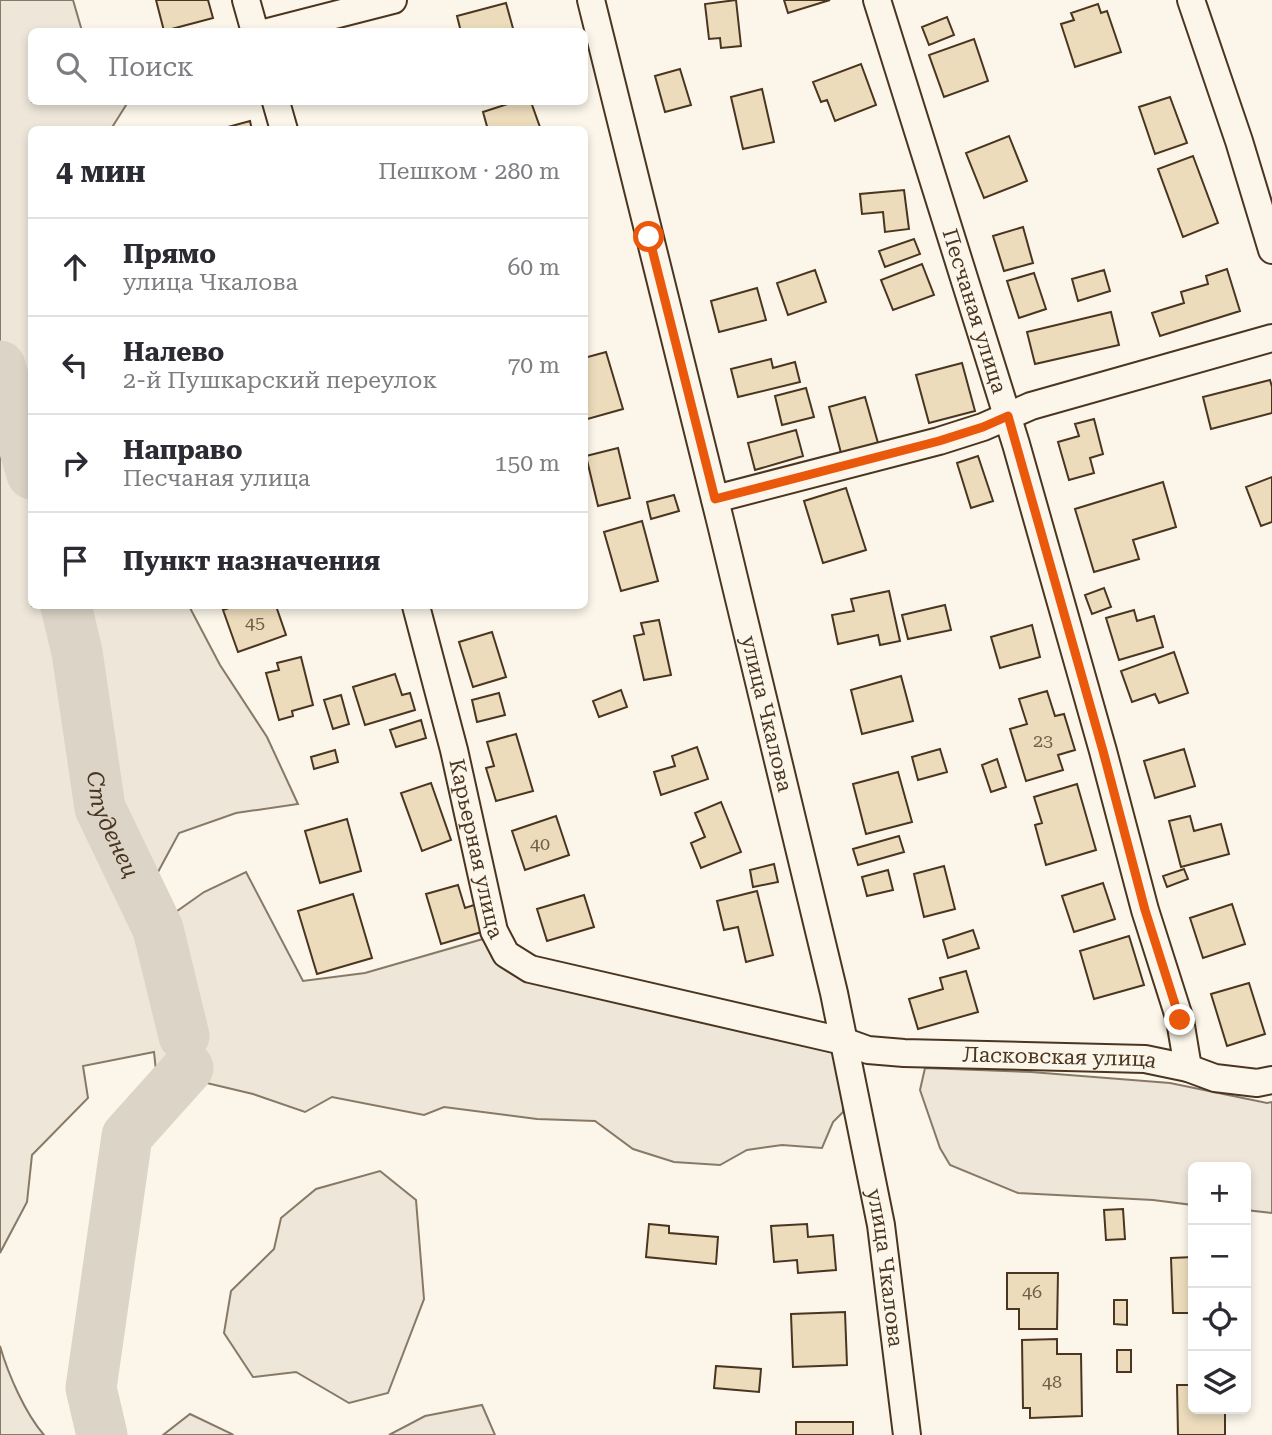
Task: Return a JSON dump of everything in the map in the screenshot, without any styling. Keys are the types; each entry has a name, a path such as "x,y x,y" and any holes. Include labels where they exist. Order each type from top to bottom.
{"street":[{"path":"246,0 255,28"},
{"path":"284,28 393,0"},
{"name":"улица Чкалова","path":"590,0 816,915 881,1224 907,1435"},
{"name":"Песчаная улица","path":"877,0 1008,416 1100,737 1145,910 1180,1020 1188,1068"},
{"path":"1191,0 1239,141 1272,250"},
{"path":"277,105 283,126"},
{"path":"715,499 939,441 983,427 1031,406 1272,338"},
{"name":"Карьерная улица","path":"417,609 454,750 494,931 506,954 530,969 843,1041"},
{"name":"Ласковская улица","path":"843,1041 868,1050 904,1053 1145,1059 1188,1068 1215,1078 1257,1083 1272,1080"}],"shaded area":[{"path":"0,0 73,0 81,28 28,28 28,105 126,105 113,126 28,126 28,609 191,609 220,665 267,737 298,804 236,813 179,833 151,885 170,916 204,892 246,872 303,981 365,973 483,939 512,970 836,1049 843,1078 843,1112 833,1122 822,1148 782,1145 747,1150 720,1165 674,1162 633,1149 595,1121 537,1119 444,1107 424,1115 332,1097 305,1112 253,1094 156,1071 154,1052 83,1066 88,1098 32,1155 27,1202 0,1253"},
{"path":"925,1068 1031,1072 1170,1083 1272,1102 1272,1213 1251,1211 1251,1162 1188,1162 1188,1204 1018,1193 950,1165 940,1148 920,1090"},
{"path":"380,1171 416,1200 424,1299 388,1393 349,1403 296,1372 253,1377 224,1333 231,1291 274,1249 281,1218 316,1189"},
{"path":"0,1346 18,1393 44,1435 0,1435"},
{"path":"482,1405 495,1435 389,1435 425,1416"},
{"path":"190,1414 232,1434 233,1435 163,1435"}],"building":[{"path":"156,0 208,0 213,18 175,28 163,28"},
{"path":"736,0 741,46 721,48 720,38 709,39 705,4"},
{"path":"784,0 830,0 788,13"},
{"path":"506,3 513,28 460,28 457,16"},
{"path":"1098,4 1101,13 1107,11 1121,52 1075,67 1061,24 1074,20 1071,13"},
{"path":"947,17 954,35 929,45 922,27"},
{"path":"974,39 988,81 944,97 929,55"},
{"path":"861,64 876,105 835,121 827,100 821,102 813,82"},
{"path":"680,69 691,105 665,112 655,76"},
{"path":"762,89 774,142 743,149 731,97"},
{"path":"1170,97 1187,143 1155,154 1139,107"},
{"path":"505,105 532,105 540,126 487,126 483,112"},
{"path":"250,121 251,126 232,126"},
{"path":"1009,136 1027,181 984,198 966,153"},
{"path":"1193,156 1218,223 1183,237 1158,169"},
{"path":"904,190 909,229 885,232 883,212 862,214 860,194"},
{"path":"1023,227 1033,263 1004,271 993,236"},
{"path":"914,239 920,254 885,267 879,251"},
{"path":"922,264 934,295 893,310 881,280"},
{"path":"1227,269 1240,311 1160,336 1152,313 1184,303 1181,292 1208,284 1206,276"},
{"path":"815,270 826,302 788,315 777,283"},
{"path":"1104,270 1110,291 1078,301 1072,279"},
{"path":"1034,273 1046,309 1019,318 1007,281"},
{"path":"757,288 766,320 719,332 711,301"},
{"path":"1111,312 1119,345 1035,364 1027,332"},
{"path":"606,352 623,409 588,419 588,357"},
{"path":"771,359 773,368 795,362 800,382 738,397 731,369"},
{"path":"962,363 975,411 929,423 916,375"},
{"path":"1270,380 1272,413 1211,429 1203,397"},
{"path":"806,388 814,417 782,425 775,396"},
{"path":"865,397 878,443 841,453 829,407"},
{"path":"1094,419 1103,454 1090,458 1094,473 1069,480 1058,442 1079,436 1075,424"},
{"path":"796,430 803,456 755,470 748,443"},
{"path":"618,448 630,498 598,506 588,456"},
{"path":"978,456 993,501 971,508 957,463"},
{"path":"1272,477 1272,522 1261,526 1246,487"},
{"path":"1163,482 1176,527 1133,540 1139,559 1094,572 1075,509"},
{"path":"846,488 866,550 823,563 804,501"},
{"path":"674,495 679,511 651,519 647,502"},
{"path":"642,521 658,581 621,591 604,532"},
{"path":"1104,588 1111,607 1092,614 1085,595"},
{"path":"889,591 900,641 880,645 878,635 838,644 832,615 854,611 851,599"},
{"path":"945,605 951,630 908,639 902,615"},
{"path":"277,609 286,635 238,652 223,610"},
{"path":"1134,610 1137,621 1154,616 1163,647 1119,660 1106,618"},
{"path":"659,620 671,675 644,680 634,636 644,634 641,623"},
{"path":"1032,625 1040,657 1000,668 991,637"},
{"path":"492,632 506,677 473,687 459,642"},
{"path":"1174,652 1188,693 1159,703 1155,694 1132,702 1121,671"},
{"path":"301,657 313,705 292,711 293,716 279,720 266,673 279,670 277,663"},
{"path":"395,674 402,695 410,693 415,710 365,725 353,687"},
{"path":"901,676 913,721 862,734 851,690"},
{"path":"621,690 627,707 599,717 593,701"},
{"path":"1047,691 1055,716 1064,714 1075,750 1058,755 1063,770 1026,781 1010,729 1027,724 1019,699"},
{"path":"499,693 505,715 477,722 472,700"},
{"path":"341,695 349,724 333,729 324,700"},
{"path":"421,720 426,738 396,747 390,730"},
{"path":"516,734 533,791 496,801 486,768 494,766 487,742"},
{"path":"697,747 708,779 661,795 654,772 675,766 672,756"},
{"path":"940,749 947,772 918,780 912,757"},
{"path":"1184,749 1195,786 1155,798 1144,761"},
{"path":"335,750 338,762 314,769 311,757"},
{"path":"997,759 1006,787 991,792 982,765"},
{"path":"898,772 912,822 866,834 853,784"},
{"path":"431,783 451,840 422,851 401,793"},
{"path":"1077,784 1096,850 1046,865 1035,825 1042,823 1034,797"},
{"path":"721,802 741,852 701,868 691,843 705,837 695,813"},
{"path":"556,816 569,855 525,870 512,831"},
{"path":"1190,816 1194,831 1221,824 1229,854 1181,867 1169,821"},
{"path":"347,819 361,871 320,883 305,831"},
{"path":"899,836 904,852 858,865 853,849"},
{"path":"774,864 778,882 753,887 750,870"},
{"path":"944,866 955,909 924,917 914,874"},
{"path":"1184,869 1188,879 1167,887 1163,876"},
{"path":"888,870 893,890 867,896 862,877"},
{"path":"1103,883 1115,919 1074,932 1062,896"},
{"path":"458,885 465,908 477,904 485,931 441,944 426,894"},
{"path":"757,891 773,955 746,962 738,927 724,930 717,901"},
{"path":"353,894 372,958 317,974 298,911"},
{"path":"584,895 594,927 547,941 537,909"},
{"path":"1232,904 1245,944 1203,958 1190,918"},
{"path":"973,930 979,948 948,958 943,940"},
{"path":"1129,936 1144,985 1094,999 1080,951"},
{"path":"966,971 978,1012 918,1029 909,999 943,989 940,978"},
{"path":"1249,983 1265,1034 1227,1046 1211,994"},
{"path":"1123,1209 1125,1239 1106,1240 1104,1210"},
{"path":"649,1224 669,1226 669,1233 718,1237 716,1264 646,1257"},
{"path":"807,1224 808,1237 833,1235 836,1270 798,1273 797,1260 774,1262 771,1226"},
{"path":"1188,1257 1188,1313 1173,1313 1171,1258"},
{"path":"1007,1273 1058,1273 1057,1329 1019,1329 1019,1309 1007,1309"},
{"path":"1114,1300 1127,1300 1127,1325 1114,1324"},
{"path":"845,1312 847,1365 793,1367 791,1314"},
{"path":"1057,1339 1057,1354 1081,1354 1082,1416 1030,1418 1030,1408 1023,1408 1022,1340"},
{"path":"1117,1350 1131,1350 1131,1372 1117,1372"},
{"path":"716,1366 761,1369 759,1392 714,1388"},
{"path":"1177,1385 1188,1385 1188,1414 1225,1414 1225,1435 1178,1435"},
{"path":"796,1422 853,1422 853,1435 796,1435"}],"waterway":[{"name":"Студенец","path":"0,366 28,460"},
{"name":"Студенец","path":"67,609 77,652 100,808 158,929 184,1036"},
{"name":"Студенец","path":"102,1435 91,1388 127,1136 188,1068"}],"route":[{"path":"649,237 715,499 939,441 1008,416 1145,910 1180,1020"}]}
